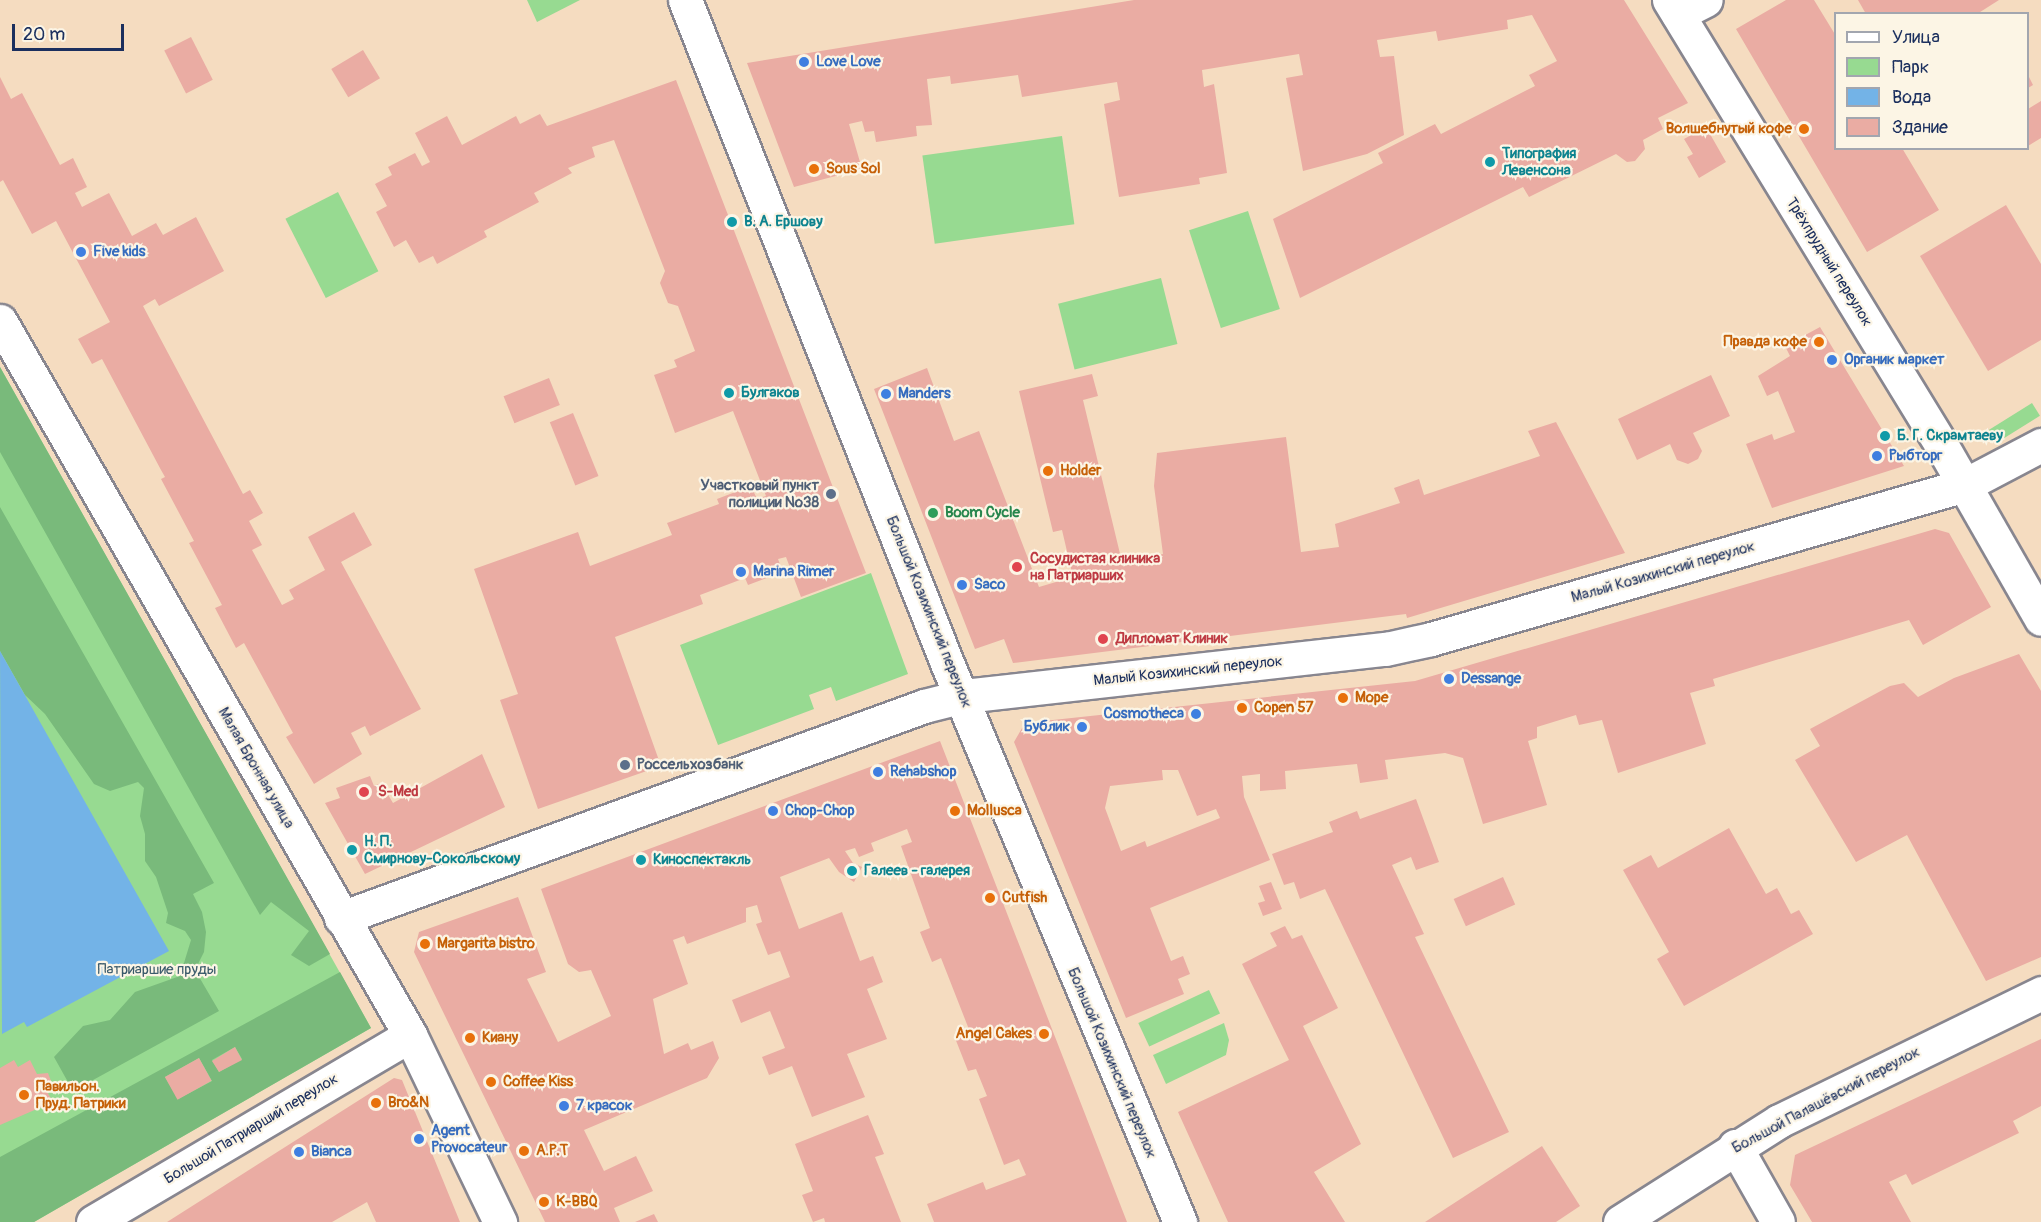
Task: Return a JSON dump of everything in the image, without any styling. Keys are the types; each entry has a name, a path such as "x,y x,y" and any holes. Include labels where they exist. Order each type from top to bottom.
{"street":[{"name":"Большой Козихинский переулок","path":"685,0 947,663 964,696 1076,978 1180,1222"},
{"path":"1673,7 1706,0"},
{"name":"Трёхпрудный переулок","path":"1673,7 1965,485 2041,619"},
{"name":"Малая Бронная улица","path":"0,321 410,1035 500,1222"},
{"name":"Малый Козихинский переулок","path":"341,918 924,706 964,696 1398,647 1965,485 2041,445"},
{"name":"Большой Палашёвский переулок","path":"1620,1222 1735,1146 1950,1034 2041,993"},
{"name":"Большой Патриарший переулок","path":"93,1222 410,1035"},
{"path":"1735,1146 1778,1222"}],"green space":[{"path":"527,0 580,0 537,22"},
{"path":"1062,136 1074,224 935,244 922,156"},
{"path":"338,192 378,271 326,298 285,219"},
{"path":"1248,211 1280,309 1221,328 1189,230"},
{"path":"1161,278 1177,344 1075,370 1058,304"},
{"name":"Патриаршие пруды","path":"0,367 371,1028 34,1222 0,1222"},
{"path":"0,367 330,954 309,966 291,955 309,931 271,902 260,915 0,452"},
{"path":"2032,403 2040,416 1997,443 1989,430"},
{"path":"0,507 214,883 193,894 202,912 206,932 204,952 195,970 219,1011 73,1091 54,1057 83,1026 110,1020 135,992 180,976 191,940 185,931 166,923 168,913 156,877 145,861 145,834 140,816 144,788 138,782 110,791 94,784 45,714 25,695 0,651"},
{"path":"871,573 908,674 836,701 831,687 809,695 814,709 718,745 680,645"},
{"path":"340,972 371,1028 34,1222 0,1222 0,1157","holes":["235,1047 242,1059 219,1072 212,1060","199,1058 212,1081 178,1099 165,1077"]},
{"path":"1209,990 1220,1014 1149,1047 1138,1023"},
{"path":"1224,1023 1229,1040 1226,1055 1166,1084 1153,1055"}],"water":[{"name":"Патриаршие пруды","path":"0,651 169,951 27,1027 24,1022 2,1034"}],"building":[{"path":"1134,0 1624,0 1688,103 1658,118 1663,129 1643,140 1645,149 1635,161 1627,162 1616,154 1529,197 1523,187 1300,298 1273,219 1383,163 1378,153 1435,124 1441,134 1535,86 1529,75 1557,61 1532,15 1507,20 1508,29 1438,41 1436,31 1377,40 1380,57 1394,56 1404,135 1367,154 1303,171 1286,78 1303,75 1299,54 1202,70 1204,87 1214,84 1227,173 1199,178 1200,184 1119,197 1104,104 1120,100 1117,82 1022,97 1018,75 951,84 950,76 927,79 932,125 916,126 917,136 876,142 874,131 865,132 862,121 849,124 862,169 794,187 747,63"},
{"path":"1786,0 1814,0 1834,33 1834,150 1903,150 1939,210 1867,252 1736,29"},
{"path":"1858,0 1999,0 1980,12 1865,12"},
{"path":"191,37 213,80 186,93 164,51"},
{"path":"363,50 380,78 348,97 331,69"},
{"path":"0,77 11,99 22,93 60,165 73,158 87,187 75,193 82,207 109,193 132,236 156,223 163,235 196,217 224,271 159,306 155,299 143,306 243,494 250,490 263,513 249,521 262,545 252,550 282,605 294,599 289,590 325,570 308,537 354,512 372,545 341,562 421,709 370,736 365,726 351,733 362,754 314,784 286,737 293,733 244,643 236,648 215,608 222,605 189,543 194,541 161,479 165,477 102,359 92,364 78,339 110,322 56,221 32,234 3,180 0,182"},
{"path":"676,80 866,573 801,597 786,557 778,559 783,572 748,585 745,578 700,595 703,604 615,637 661,766 538,809 500,700 518,694 474,569 578,532 590,566 672,535 667,523 719,504 717,499 751,486 757,499 766,496 733,411 675,433 654,375 677,367 674,360 695,351 678,306 668,303 660,283 665,271 614,140 592,147 595,157 568,168 572,173 534,193 539,202 484,231 487,237 437,264 433,256 419,263 406,240 394,247 376,212 387,206 375,184 392,175 388,167 415,153 422,166 430,162 415,133 447,116 462,145 516,116 520,124 540,114 547,126"},
{"path":"2041,101 2041,138 2029,145 2029,108"},
{"path":"1706,127 1726,162 1699,178 1687,157 1693,154 1684,139"},
{"path":"2006,205 2041,264 2041,340 1988,371 1920,256"},
{"path":"1820,327 1904,466 1772,508 1746,444 1772,434 1774,440 1795,432 1778,391 1767,396 1758,376 1790,356 1785,346"},
{"path":"927,368 954,441 979,431 1039,587 1073,577 1062,530 1053,532 1019,391 1092,374 1098,396 1083,400 1122,562 1163,554 1154,486 1157,453 1286,437 1301,552 1339,547 1335,524 1400,503 1394,488 1419,479 1424,495 1540,456 1528,431 1556,422 1625,553 1407,618 1406,614 1013,663 1004,639 975,649 874,389"},
{"path":"1711,375 1730,416 1693,433 1702,451 1698,459 1688,464 1677,460 1670,444 1637,460 1618,419"},
{"path":"549,378 560,405 514,423 504,396"},
{"path":"573,413 598,476 575,485 550,422"},
{"path":"1935,529 1949,533 1991,607 1923,645 1909,620 1713,679 1715,686 1690,693 1706,744 1618,773 1602,720 1579,725 1576,715 1537,727 1537,738 1528,741 1547,805 1483,824 1463,758 1445,753 1385,760 1388,779 1360,783 1357,764 1285,771 1286,789 1260,791 1260,774 1242,776 1244,797 1270,860 1150,908 1171,961 1183,956 1190,974 1178,979 1184,994 1126,1018 1014,742 1025,723 1415,681","holes":["1162,770 1178,770 1197,816 1216,809 1220,818 1147,847 1145,841 1121,851 1105,808 1110,786 1163,780"]},
{"path":"2019,654 2041,691 2041,957 1986,981 1907,835 1856,862 1795,760 1820,746 1810,729 1890,686 1904,683 1918,697 1954,678"},
{"path":"940,741 1127,1222 934,1222 927,1204 983,1182 986,1190 1026,1175 1019,1159 1004,1165 979,1099 987,1096 976,1069 968,1071 955,1038 970,1032 941,958 932,962 920,932 930,928 901,846 912,842 907,829 871,843 874,851 859,857 855,848 845,851 853,863 862,867 854,882 839,872 829,858 780,877 799,929 842,912 860,961 873,956 883,982 867,989 887,1039 847,1054 865,1097 812,1117 792,1066 769,1075 762,1057 785,1048 770,1011 741,1023 732,1000 790,977 780,951 768,955 756,924 762,922 757,905 746,908 746,922 687,944 684,936 673,940 688,984 653,999 664,1054 688,1043 691,1050 713,1041 719,1058 707,1078 584,1130 604,1171 636,1156 653,1191 614,1208 620,1222 545,1222 414,952 419,932 518,897 546,972 527,979 558,1042 611,1016 591,970 579,972 568,964 541,889"},
{"path":"482,754 505,807 365,874 325,803 340,798 336,788 370,776 374,786 381,783 393,803"},
{"path":"1416,799 1439,862 1416,870 1411,857 1392,865 1424,934 1415,937 1509,1132 1453,1158 1325,889 1300,899 1294,882 1284,885 1272,854 1333,832 1329,822 1357,811 1360,819"},
{"path":"1729,828 1766,894 1777,888 1791,914 1799,910 1813,934 1684,1006 1657,959 1669,952 1623,870 1651,855 1658,868"},
{"path":"1503,877 1515,904 1466,926 1454,899"},
{"path":"1271,882 1282,909 1263,916 1258,903 1265,901 1259,886"},
{"path":"1285,926 1292,939 1302,935 1338,1008 1303,1026 1361,1144 1314,1172 1345,1222 1228,1222 1178,1112 1289,1060 1242,964 1277,946 1270,933"},
{"path":"2041,1039 2041,1106 2013,1121 2019,1133 1912,1185 1906,1174 1889,1182 1911,1222 1812,1222 1790,1185 1795,1155"},
{"path":"235,1047 242,1060 219,1072 212,1061"},
{"path":"199,1058 212,1081 177,1100 165,1077"},
{"name":"Павильон. Пруд. Патрики","path":"14,1060 18,1067 30,1060 37,1074 48,1073 51,1081 45,1088 53,1102 0,1125 0,1068"},
{"path":"394,1078 402,1080 460,1222 376,1222 367,1202 332,1222 167,1222"},
{"path":"868,1115 884,1154 875,1157 901,1222 825,1222 824,1218 813,1222 802,1195 813,1191 795,1144"},
{"path":"1542,1146 1580,1206 1556,1222 1425,1222"},
{"path":"654,1214 658,1222 635,1222"}],"place":[{"name":"Love Love","path":"804,62"},
{"name":"Волшебнутый кофе","path":"1804,129"},
{"name":"Типография Левенсона","path":"1490,162"},
{"name":"Sous Sol","path":"814,169"},
{"name":"В. А. Ершову","path":"732,222"},
{"name":"Five kids","path":"81,252"},
{"name":"Правда кофе","path":"1819,342"},
{"name":"Органик маркет","path":"1832,360"},
{"name":"Булгаков","path":"729,393"},
{"name":"Manders","path":"886,394"},
{"name":"Б. Г. Скрамтаеву","path":"1885,436"},
{"name":"Рыбторг","path":"1877,456"},
{"name":"Holder","path":"1048,471"},
{"name":"Участковый пункт полиции №38","path":"831,494"},
{"name":"Boom Cycle","path":"933,513"},
{"name":"Сосудистая клиника на Патриарших","path":"1017,567"},
{"name":"Marina Rimer","path":"741,572"},
{"name":"Saco","path":"962,585"},
{"name":"Дипломат Клиник","path":"1103,639"},
{"name":"Dessange","path":"1449,679"},
{"name":"Море","path":"1343,698"},
{"name":"Copen 57","path":"1242,708"},
{"name":"Cosmotheca","path":"1196,714"},
{"name":"Бублик","path":"1082,727"},
{"name":"Россельхозбанк","path":"625,765"},
{"name":"Rehabshop","path":"878,772"},
{"name":"S-Med","path":"364,792"},
{"name":"Chop-Chop","path":"773,811"},
{"name":"Mollusca","path":"955,811"},
{"name":"Н. П. Смирнову-Сокольскому","path":"352,850"},
{"name":"Киноспектакль","path":"641,860"},
{"name":"Галеев - галерея","path":"852,871"},
{"name":"Cutfish","path":"990,898"},
{"name":"Margarita bistro","path":"425,944"},
{"name":"Angel Cakes","path":"1044,1034"},
{"name":"Киану","path":"470,1038"},
{"name":"Coffee Kiss","path":"491,1082"},
{"name":"Павильон. Пруд. Патрики","path":"24,1095"},
{"name":"Bro&N","path":"376,1103"},
{"name":"7 красок","path":"564,1106"},
{"name":"Agent Provocateur","path":"419,1139"},
{"name":"А.Р.Т","path":"524,1151"},
{"name":"Bianca","path":"299,1152"},
{"name":"K-BBQ","path":"544,1202"}]}
